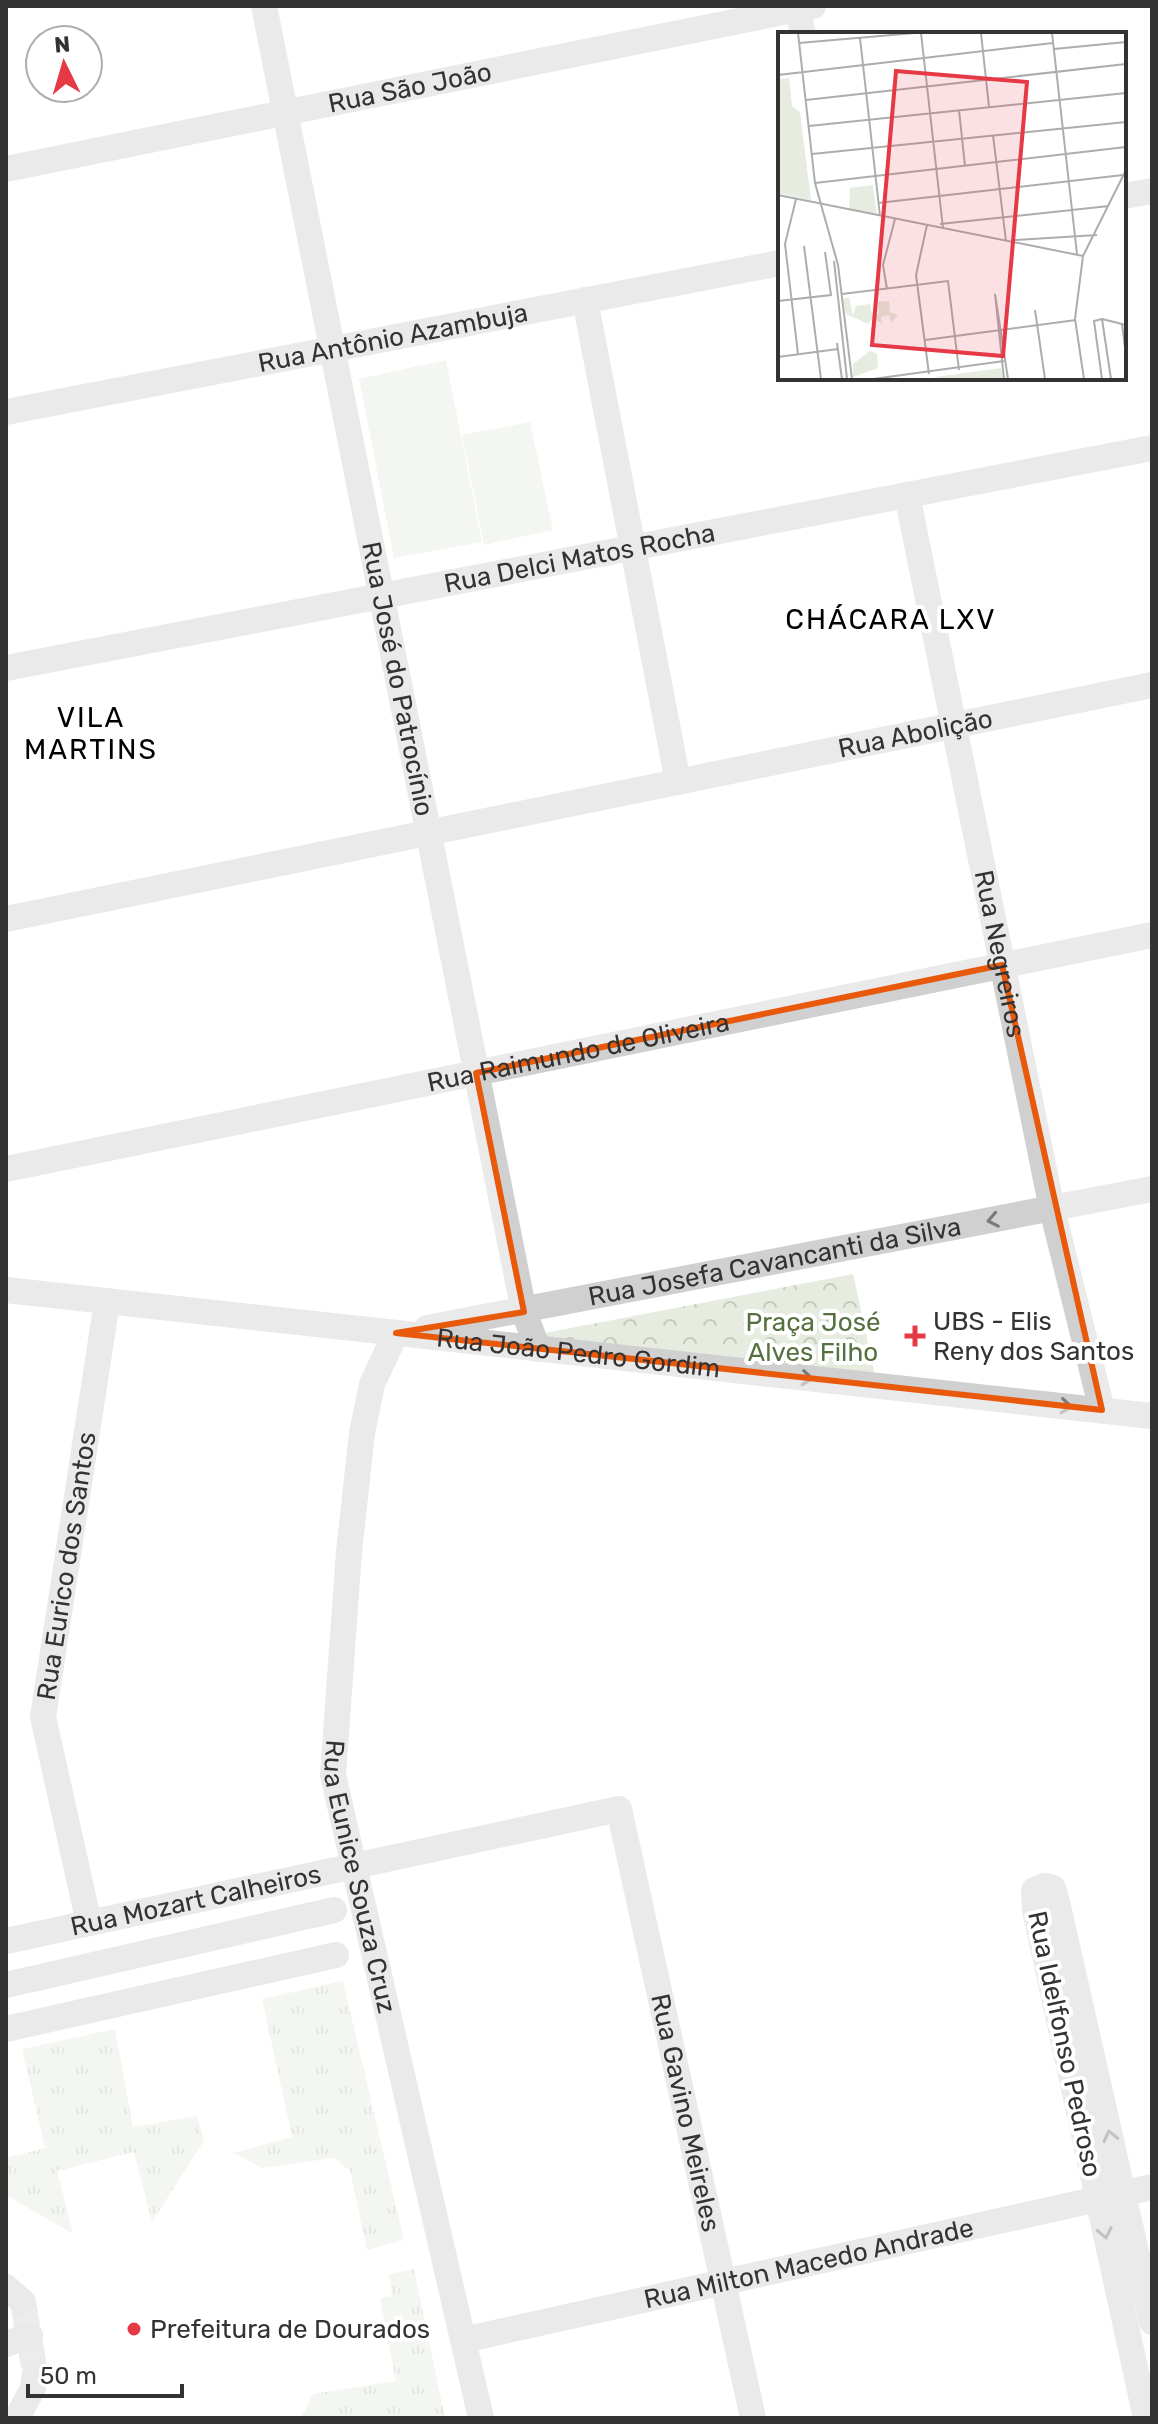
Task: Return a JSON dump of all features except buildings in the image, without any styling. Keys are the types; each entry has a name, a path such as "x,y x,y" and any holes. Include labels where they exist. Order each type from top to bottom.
{"street":[{"name":"Rua José do Patrocínio","path":"264,6 524,1312 538,1349"},
{"name":"Rua São João","path":"6,169 803,14"},
{"path":"1126,196 1152,191"},
{"name":"Rua Antônio Azambuja","path":"6,412 778,263"},
{"path":"585,300 678,782"},
{"name":"Rua Delci Matos Rocha","path":"6,668 1152,448"},
{"name":"Rua Negreiros","path":"907,495 1052,1209 1102,1410"},
{"name":"Rua Abolição","path":"6,919 1152,685"},
{"name":"Rua Raimundo de Oliveira","path":"6,1169 1152,935"},
{"name":"Rua Josefa Cavancanti da Silva","path":"396,1333 524,1312 1152,1189"},
{"name":"Rua João Pedro Gordim","path":"6,1290 1152,1416"},
{"name":"Rua Eurico dos Santos","path":"89,1923 43,1717 107,1302"},
{"name":"Rua Eunice Souza Cruz","path":"396,1333 372,1384 362,1433 334,1718 333,1775 351,1865 481,2418"},
{"path":"1102,1410 1152,1403"},
{"name":"Rua Mozart Calheiros","path":"6,1941 619,1809"},
{"name":"Rua Gavino Meireles","path":"619,1809 753,2418"},
{"name":"Rua Idelfonso Pedroso","path":"1146,2418 1110,2196 1058,1906 1053,1888 1044,1886 1034,1890 1033,1903 1110,2196 1152,2322"},
{"path":"6,1985 334,1910"},
{"path":"6,2029 336,1955"},
{"name":"Rua Milton Macedo Andrade","path":"463,2340 1152,2187"},
{"path":"17,2418 33,2388 35,2373"}],"highlighted area":[{"path":"1002,965 1102,1410 538,1349 396,1333 524,1312 476,1073"}],"green space":[{"path":"446,360 482,542 394,558 359,379"},
{"path":"530,422 553,530 484,545 462,435"},
{"name":"Praça José Alves Filho","path":"853,1274 880,1398 548,1360 545,1333"},
{"path":"343,1981 404,2240 367,2250 350,2170 333,2158 262,2168 234,2153 292,2137 262,1999"},
{"path":"115,2029 133,2127 197,2116 204,2141 152,2222 134,2152 57,2171 73,2234 6,2195 6,2158 45,2148 22,2049"},
{"path":"414,2269 445,2418 301,2418 313,2394 396,2381 380,2298 392,2296 389,2274"}],"tunnel":[{"path":"23,2302 35,2373"}],"place":[{"name":"UBS - Elis Reny dos Santos","path":"915,1336"},
{"name":"Prefeitura de Dourados","path":"134,2329"}],"district":[{"name":"CHÁCARA LXV","path":"891,619"},
{"name":"VILA MARTINS","path":"91,733"}]}
